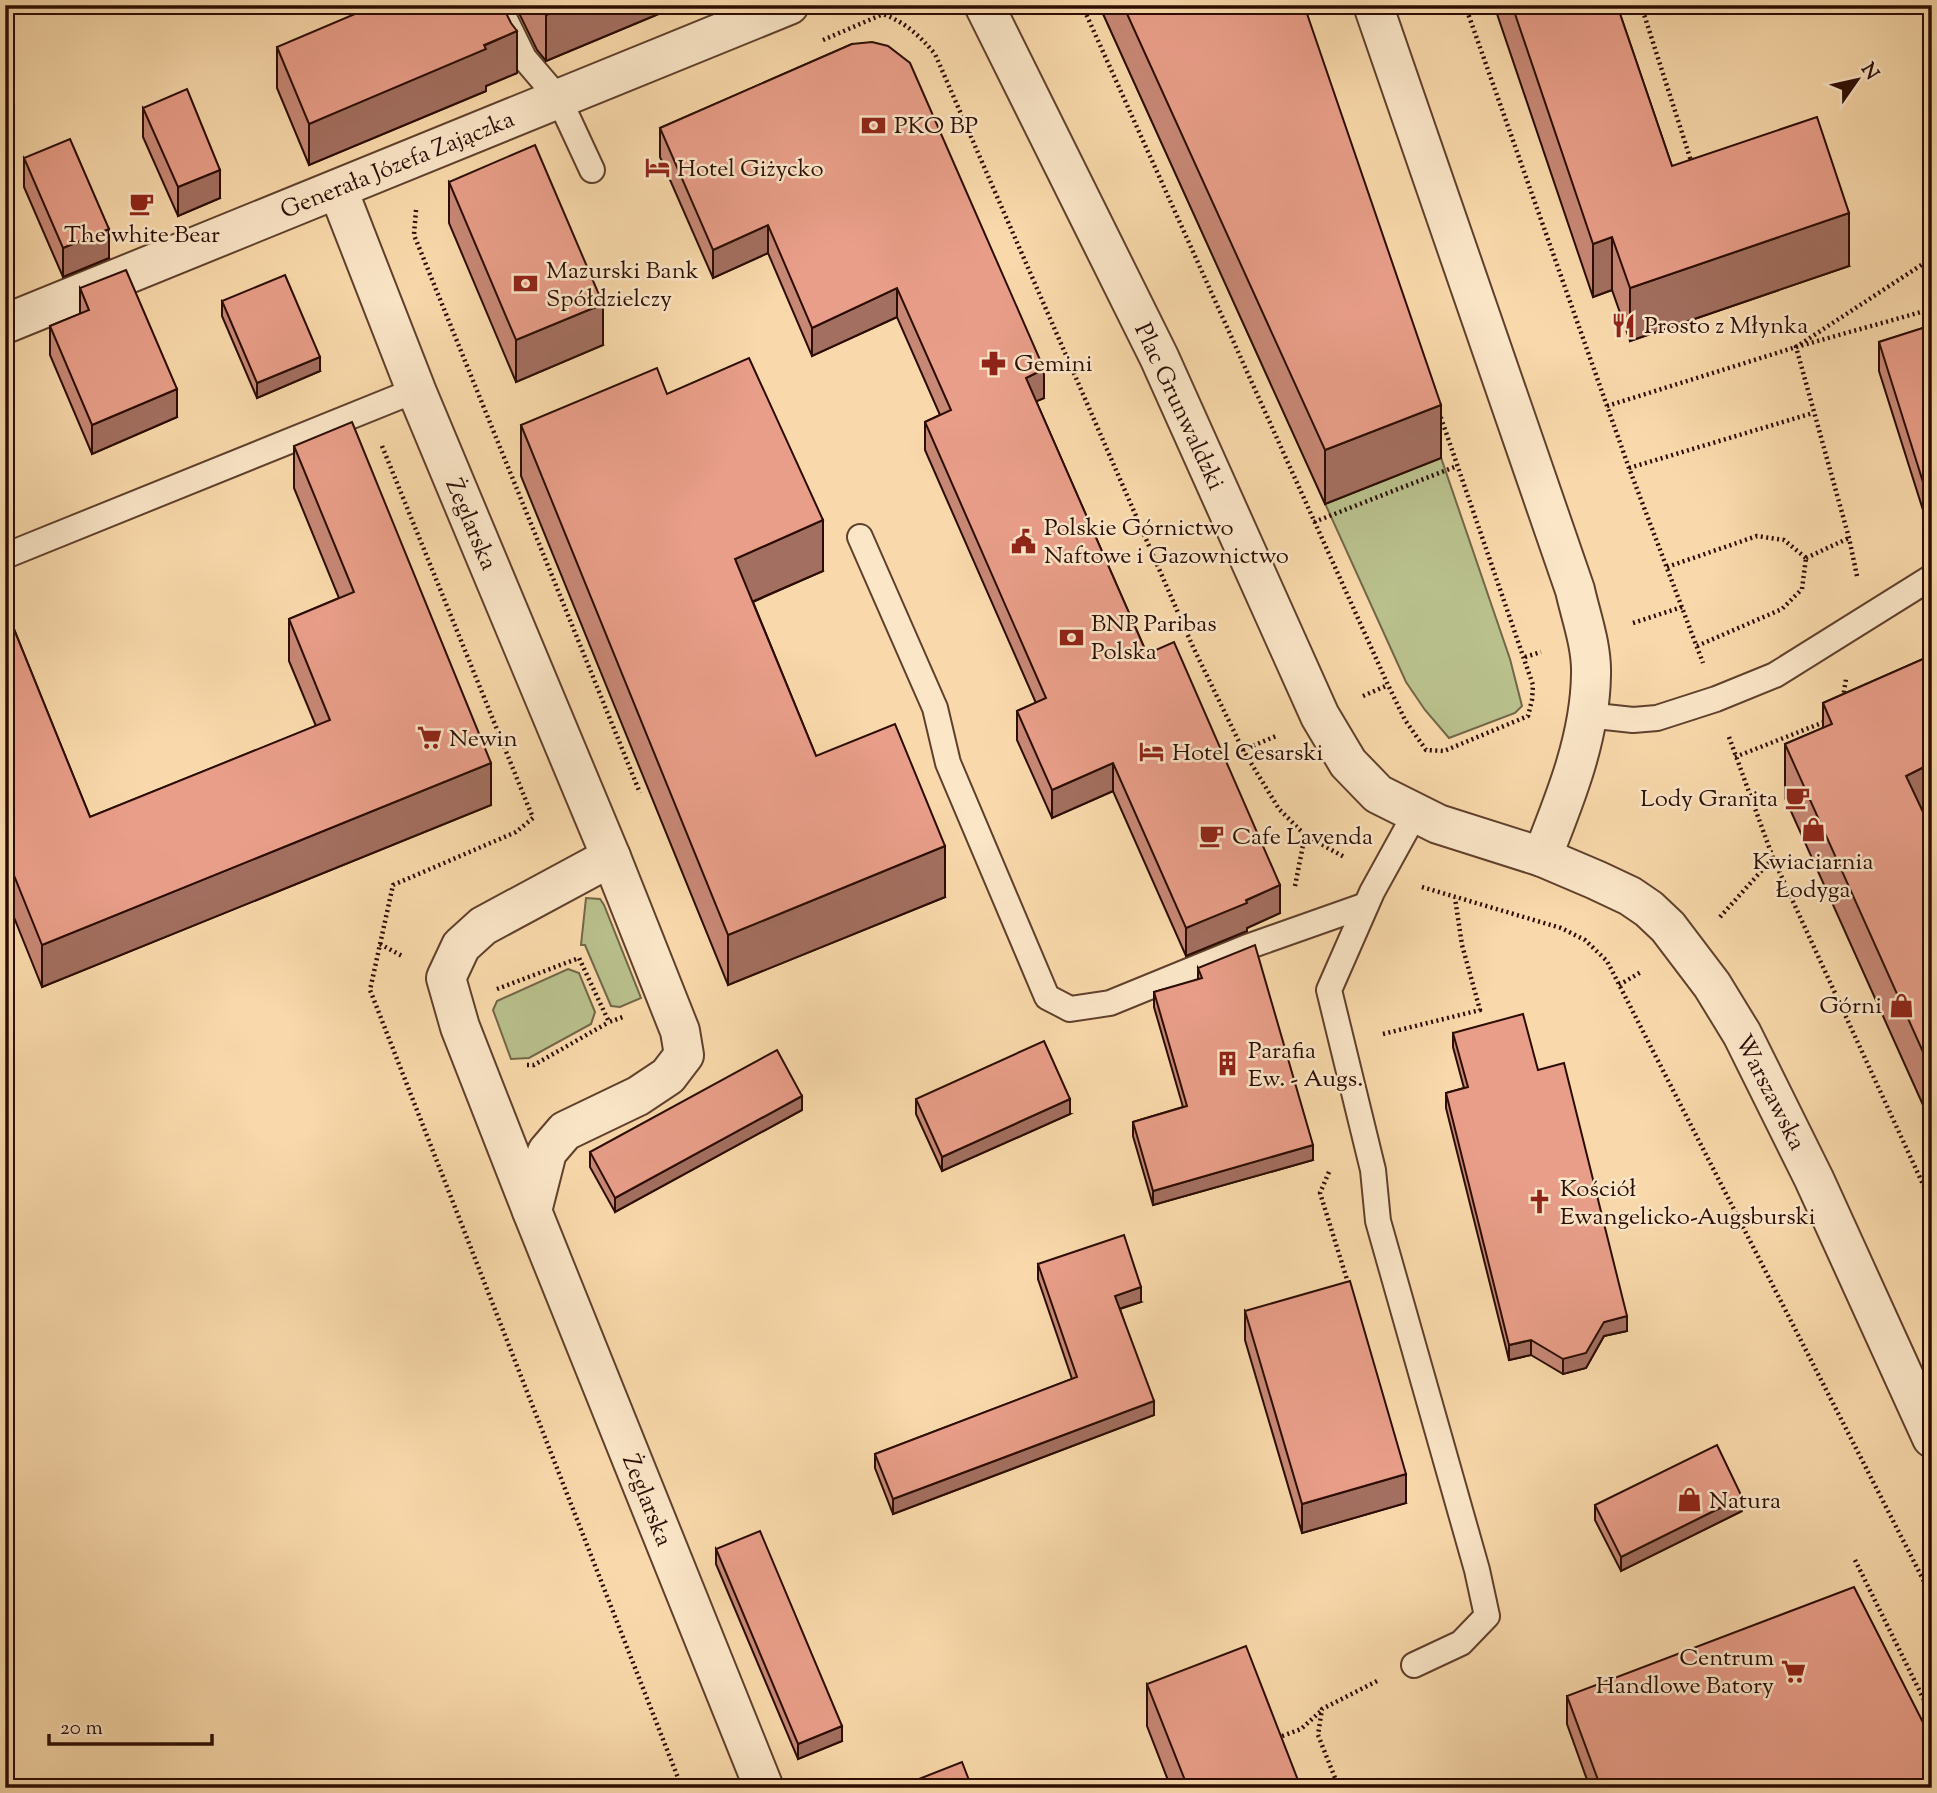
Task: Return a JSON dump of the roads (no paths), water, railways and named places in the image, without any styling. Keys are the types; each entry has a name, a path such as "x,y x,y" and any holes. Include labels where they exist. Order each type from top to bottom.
{"street":[{"name":"Generała Józefa Zajączka","path":"5,324 789,5"},
{"name":"Plac Grunwaldzki","path":"984,5 1159,357 1320,716 1342,754 1363,781 1378,794 1415,814 1542,857 1630,896 1649,909 1683,946"},
{"path":"1373,5 1574,590 1587,638 1591,673 1584,734 1575,768 1542,857"},
{"name":"Żeglarska","path":"338,190 416,390 611,857 680,1031 684,1055 668,1076 638,1096 565,1131 547,1152 532,1211"},
{"name":"Żeglarska","path":"611,857 483,926 461,946 446,978 460,1027 532,1211 764,1788"},
{"name":"Warszawska","path":"1683,946 1712,985 1742,1034 1814,1179 1932,1438"}],"lane":[{"path":"498,5 524,58 559,99 592,170"},
{"path":"5,556 416,390"},
{"path":"860,537 934,708 948,763 1047,997 1070,1009 1110,1003 1366,905"},
{"path":"1587,715 1633,720 1657,718 1716,699 1775,675 1932,577"},
{"path":"1414,1665 1461,1643 1488,1616 1378,1221 1373,1170 1329,990 1381,873 1415,814"}],"place":[{"name":"PKO BP","path":"874,125"},
{"name":"Hotel Giżycko","path":"657,168"},
{"name":"The white Bear","path":"142,203"},
{"name":"Mazurski Bank Spółdzielczy","path":"526,284"},
{"name":"Prosto z Młynka","path":"1624,325"},
{"name":"Gemini","path":"994,363"},
{"name":"Polskie Górnictwo Naftowe i Gazownictwo","path":"1024,541"},
{"name":"BNP Paribas Polska","path":"1071,637"},
{"name":"Newin","path":"429,738"},
{"name":"Hotel Cesarski","path":"1152,752"},
{"name":"Lody Granita","path":"1798,798"},
{"name":"Kwiaciarnia Łodyga","path":"1813,830"},
{"name":"Cafe Lavenda","path":"1212,836"},
{"name":"Górni","path":"1902,1005"},
{"name":"Parafia Ew. - Augs.","path":"1228,1064"},
{"name":"Kościół Ewangelicko-Augsburski","path":"1540,1202"},
{"name":"Natura","path":"1689,1500"},
{"name":"Centrum Handlowe Batory","path":"1794,1671"}]}
